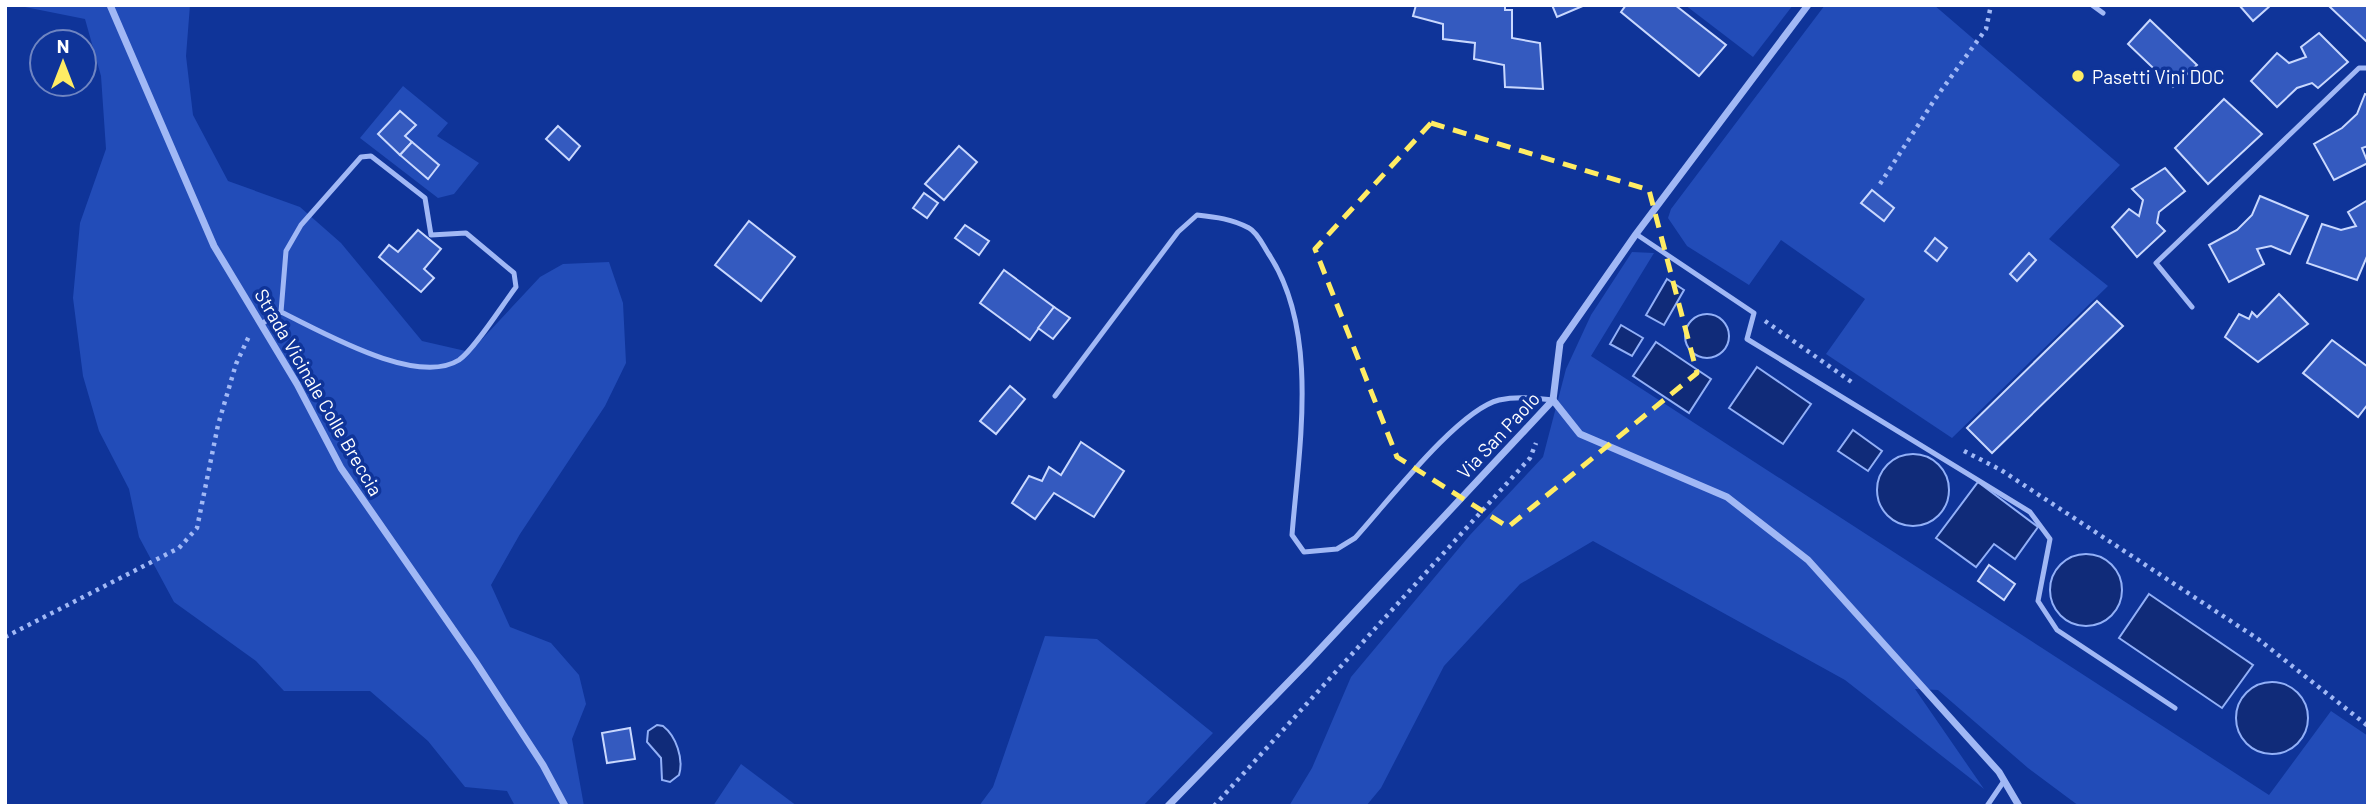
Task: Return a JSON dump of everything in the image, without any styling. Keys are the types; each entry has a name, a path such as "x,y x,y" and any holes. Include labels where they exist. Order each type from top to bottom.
{"street":[{"name":"Strada Vicinale Colle Breccia","path":"110,5 214,246 341,468 544,765 565,806"},
{"name":"Via San Paolo","path":"1168,806 1553,400 1560,343 1636,234 1808,5"},
{"path":"1553,400 1580,434 1727,498 1808,560 2004,781 2019,806"}],"lane":[{"path":"2092,5 2103,13"},
{"path":"2192,307 2156,263 2359,68 2368,68"},
{"path":"371,156 425,198 430,234 466,233 513,273 516,287 460,360 436,368 394,362 281,312 286,251 301,225 361,157 371,156"},
{"path":"1055,396 1178,232 1198,215 1222,217 1251,229 1273,261 1294,312 1303,384 1292,535 1304,552 1337,549 1355,537 1466,418 1496,400 1522,397 1553,400"},
{"path":"1636,234 1754,313 1747,338 2030,512 2050,539 2038,601 2057,629 2175,708"},
{"path":"261,324 281,312"},
{"path":"1987,806 2004,781"}],"path":[{"path":"1880,184 1935,99 1986,29 1992,5"},
{"path":"1754,313 1861,389"},
{"path":"5,637 179,548 197,528 218,425 236,364 247,338 261,324"},
{"path":"1214,806 1530,458 1539,435"},
{"path":"1952,445 2001,470 2258,639 2368,726"}],"highlighted area":[{"path":"1431,123 1649,190 1697,373 1508,527 1397,457 1315,249"}],"shaded area":[{"path":"15,5 190,5 186,56 193,115 228,181 300,207 341,243 422,341 470,352 540,277 563,264 609,262 623,303 626,363 605,406 520,534 491,585 510,627 551,643 579,675 586,704 572,739 584,806 515,806 507,791 465,787 428,741 370,691 284,691 256,661 174,602 139,537 129,489 99,431 83,376 73,298 80,223 106,149 98,65 98,28 88,28 85,19"},
{"path":"1685,5 1793,5 1753,57"},
{"path":"1825,5 1934,5 2120,165 2049,239 2108,286 1952,438 1826,354 1865,299 1781,240 1749,285 1687,246 1668,218 1671,209"},
{"path":"403,86 448,123 437,136 479,163 454,194 438,198 360,138"},
{"path":"1632,252 1654,253 1591,356 2269,795 2331,711 2368,736 2368,806 2079,806 2028,768 1938,690 1915,689 1984,789 1845,680 1593,541 1520,584 1444,666 1381,788 1366,806 1289,806 1312,768 1351,677 1470,535 1543,457 1566,369 1591,315"},
{"path":"1667,279 1684,290 1664,325 1646,315"},
{"path":"1707,314 1722,321 1729,336 1722,351 1707,358 1692,351 1685,336 1692,321"},
{"path":"1621,325 1643,338 1632,356 1610,344"},
{"path":"1656,342 1711,379 1689,413 1633,376"},
{"path":"1757,367 1811,404 1783,444 1729,408"},
{"path":"1853,430 1882,451 1868,471 1838,451"},
{"path":"1913,454 1933,460 1943,470 1949,490 1943,510 1933,520 1913,526 1893,520 1883,510 1877,490 1883,470 1893,460"},
{"path":"1978,482 2038,527 2015,559 1994,544 1976,567 1936,538"},
{"path":"2086,554 2106,560 2116,570 2122,590 2116,610 2106,620 2086,626 2066,620 2056,610 2050,590 2056,570 2066,560"},
{"path":"2149,594 2253,665 2222,708 2119,638"},
{"path":"1045,636 1097,639 1213,733 1143,806 979,806 993,787"},
{"path":"2272,682 2292,688 2302,698 2308,718 2302,738 2292,748 2272,754 2252,748 2242,738 2236,718 2242,698 2252,688"},
{"path":"657,725 668,730 680,755 679,775 670,782 662,780 661,758 647,742 648,731"},
{"path":"741,764 797,806 713,806"}],"building":[{"path":"1416,5 1505,5 1505,10 1512,10 1512,38 1540,43 1543,89 1505,87 1504,65 1474,59 1475,43 1443,39 1443,24 1413,16"},
{"path":"1552,5 1585,5 1557,17"},
{"path":"1626,5 1675,5 1726,45 1699,76 1621,12"},
{"path":"2239,5 2271,5 2253,21"},
{"path":"2368,5 2368,43 2330,7"},
{"path":"2150,20 2197,65 2173,87 2128,44"},
{"path":"2319,33 2348,62 2318,88 2312,83 2297,88 2277,107 2251,81 2277,53 2289,63 2306,57 2301,47"},
{"path":"2365,94 2368,95 2368,146 2362,148 2368,163 2334,180 2314,144 2342,128 2357,114"},
{"path":"2224,99 2262,134 2208,184 2175,148"},
{"path":"400,111 416,125 405,136 412,142 400,155 378,134"},
{"path":"558,126 580,146 569,160 546,139"},
{"path":"412,142 439,165 428,179 400,155"},
{"path":"959,146 977,162 944,200 925,184"},
{"path":"2165,168 2185,191 2159,212 2157,223 2165,231 2137,257 2112,227 2129,209 2139,216 2143,200 2132,189"},
{"path":"1872,190 1894,208 1884,221 1861,203"},
{"path":"924,193 938,203 927,218 913,208"},
{"path":"2260,196 2308,216 2290,254 2271,246 2257,249 2264,264 2229,282 2209,245 2237,230 2252,215"},
{"path":"2368,200 2368,254 2357,280 2307,263 2322,224 2341,230 2356,226 2348,212"},
{"path":"749,221 795,257 761,301 715,265"},
{"path":"965,225 989,241 979,255 955,238"},
{"path":"418,230 441,249 424,269 434,278 421,292 379,257 389,245 398,252"},
{"path":"1935,238 1947,248 1937,261 1925,251"},
{"path":"2029,253 2036,260 2017,281 2010,274"},
{"path":"1004,270 1054,307 1030,340 980,303"},
{"path":"2279,294 2308,324 2258,362 2225,337 2239,314 2249,319 2252,312 2257,317"},
{"path":"2097,301 2123,326 1992,453 1967,428"},
{"path":"1054,307 1070,318 1053,339 1038,328"},
{"path":"2332,340 2368,367 2368,404 2358,417 2303,373"},
{"path":"1010,386 1025,399 996,434 980,421"},
{"path":"1081,442 1124,471 1094,517 1054,493 1035,519 1012,503 1029,476 1042,481 1049,467 1061,475"},
{"path":"1989,565 2015,584 2004,600 1978,581"},
{"path":"630,728 635,759 607,763 602,733"}],"place":[{"name":"Pasetti Vini DOC","path":"2078,76"}]}
